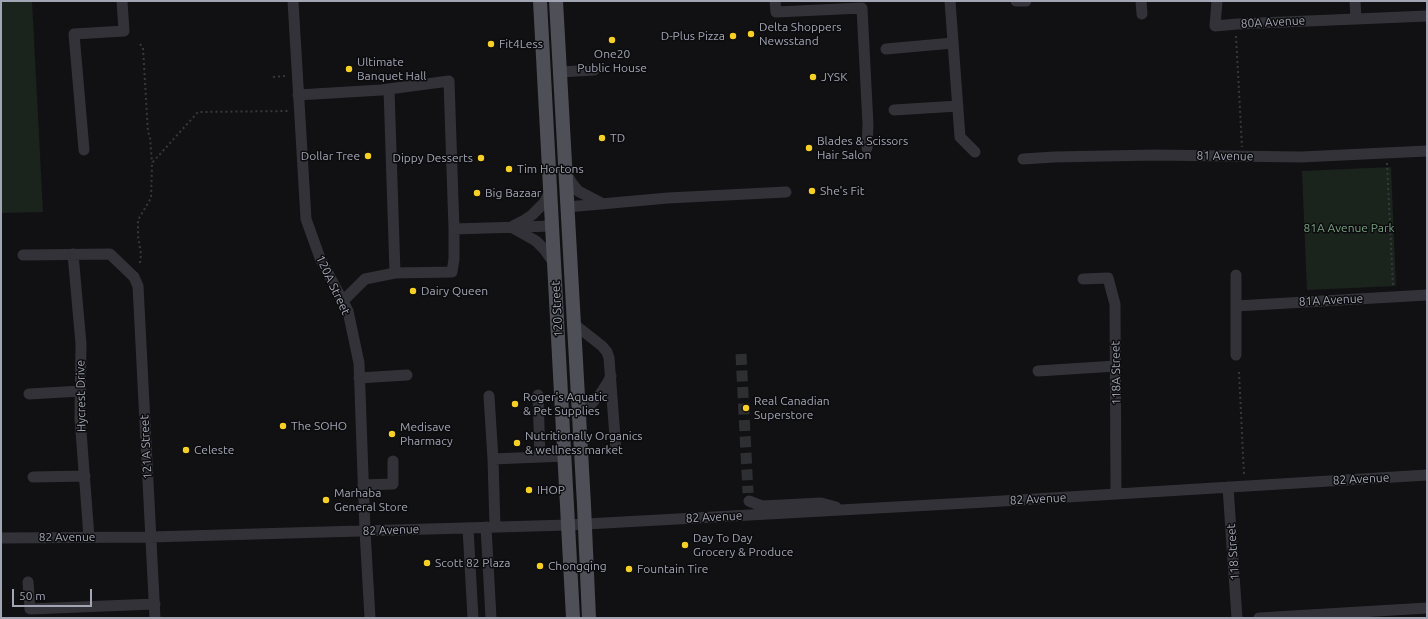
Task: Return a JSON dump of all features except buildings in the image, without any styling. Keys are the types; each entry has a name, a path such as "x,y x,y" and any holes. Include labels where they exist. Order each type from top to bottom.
{"main road":[{"name":"120 Street","path":"540,1 573,618"},
{"name":"120 Street","path":"556,1 589,618"},
{"path":"549,176 555,186 559,202 562,206 567,207"},
{"path":"552,226 557,227 560,231 563,249 570,258"}],"street":[{"path":"84,150 74,34 124,31 122,1"},
{"name":"120A Street","path":"293,1 306,219 320,258 348,311 359,363 363,485 370,618"},
{"path":"775,1 776,12 862,8 868,125 867,148"},
{"path":"950,1 960,137 975,152"},
{"path":"1016,1 1026,1"},
{"path":"1142,1 1142,14"},
{"name":"80A Avenue","path":"1217,1 1215,26 1427,16"},
{"path":"1355,1 1356,19"},
{"path":"886,49 953,43"},
{"path":"560,72 594,70"},
{"path":"298,95 389,89 449,81 454,229 454,259 452,272 395,273 365,279 342,301"},
{"path":"389,89 395,273"},
{"path":"894,110 958,106"},
{"name":"81 Avenue","path":"1024,159 1155,155 1302,157 1427,151"},
{"path":"565,170 570,182 578,191 603,204"},
{"path":"511,227 523,222 532,215 544,203 550,192"},
{"path":"567,207 668,198 786,192"},
{"path":"454,229 552,226"},
{"path":"511,227 536,241 554,263"},
{"path":"23,255 73,254"},
{"name":"121A Street","path":"73,254 110,254 134,277 138,286 155,618"},
{"name":"Hycrest Drive","path":"73,254 81,344 80,418 90,537"},
{"path":"1236,276 1236,355"},
{"name":"118A Street","path":"1083,280 1108,278 1115,304 1116,494"},
{"name":"81A Avenue","path":"1236,306 1427,295"},
{"path":"574,324 602,346 610,358 616,450"},
{"path":"1038,371 1116,366"},
{"path":"359,378 407,375"},
{"path":"579,415 601,393 611,376"},
{"path":"29,394 81,392"},
{"path":"538,395 540,457"},
{"path":"489,396 493,459 490,527 491,618"},
{"path":"493,459 565,456"},
{"path":"363,485 394,484 393,460"},
{"name":"82 Avenue","path":"1,538 151,537 568,525 848,510 1427,475"},
{"path":"33,477 85,476"},
{"name":"118 Street","path":"1228,487 1237,618"},
{"path":"749,515 748,497 762,506 821,503 848,510"},
{"path":"468,528 473,618"},
{"path":"28,582 30,609 155,604"},
{"path":"1259,618 1427,608"}],"path":[{"path":"1236,36 1242,148"},
{"path":"140,44 143,48 148,132 150,137 152,163 151,198 138,220 138,236 141,254 140,263"},
{"path":"273,76 286,76"},
{"path":"152,163 198,112 291,111"},
{"path":"1387,162 1393,288"},
{"path":"1239,372 1244,475"}],"green space":[{"path":"1,1 32,1 43,212 1,213"},
{"name":"81A Avenue Park","path":"1391,167 1396,286 1307,290 1302,171"}],"tunnel":[{"path":"741,354 748,493"}],"place":[{"name":"Delta Shoppers Newsstand","path":"751,34"},
{"name":"D-Plus Pizza","path":"733,36"},
{"name":"One20 Public House","path":"612,40"},
{"name":"Fit4Less","path":"491,44"},
{"name":"Ultimate Banquet Hall","path":"349,69"},
{"name":"JYSK","path":"813,77"},
{"name":"TD","path":"602,138"},
{"name":"Blades & Scissors Hair Salon","path":"809,148"},
{"name":"Dollar Tree","path":"368,156"},
{"name":"Dippy Desserts","path":"481,158"},
{"name":"Tim Hortons","path":"509,169"},
{"name":"She's Fit","path":"812,191"},
{"name":"Big Bazaar","path":"477,193"},
{"name":"Dairy Queen","path":"413,291"},
{"name":"Roger's Aquatic & Pet Supplies","path":"515,404"},
{"name":"Real Canadian Superstore","path":"746,408"},
{"name":"The SOHO","path":"283,426"},
{"name":"Medisave Pharmacy","path":"392,434"},
{"name":"Nutritionally Organics & wellness market","path":"517,443"},
{"name":"Celeste","path":"186,450"},
{"name":"IHOP","path":"529,490"},
{"name":"Marhaba General Store","path":"326,500"},
{"name":"Day To Day Grocery & Produce","path":"685,545"},
{"name":"Scott 82 Plaza","path":"427,563"},
{"name":"Chongqing","path":"540,566"},
{"name":"Fountain Tire","path":"629,569"}]}
